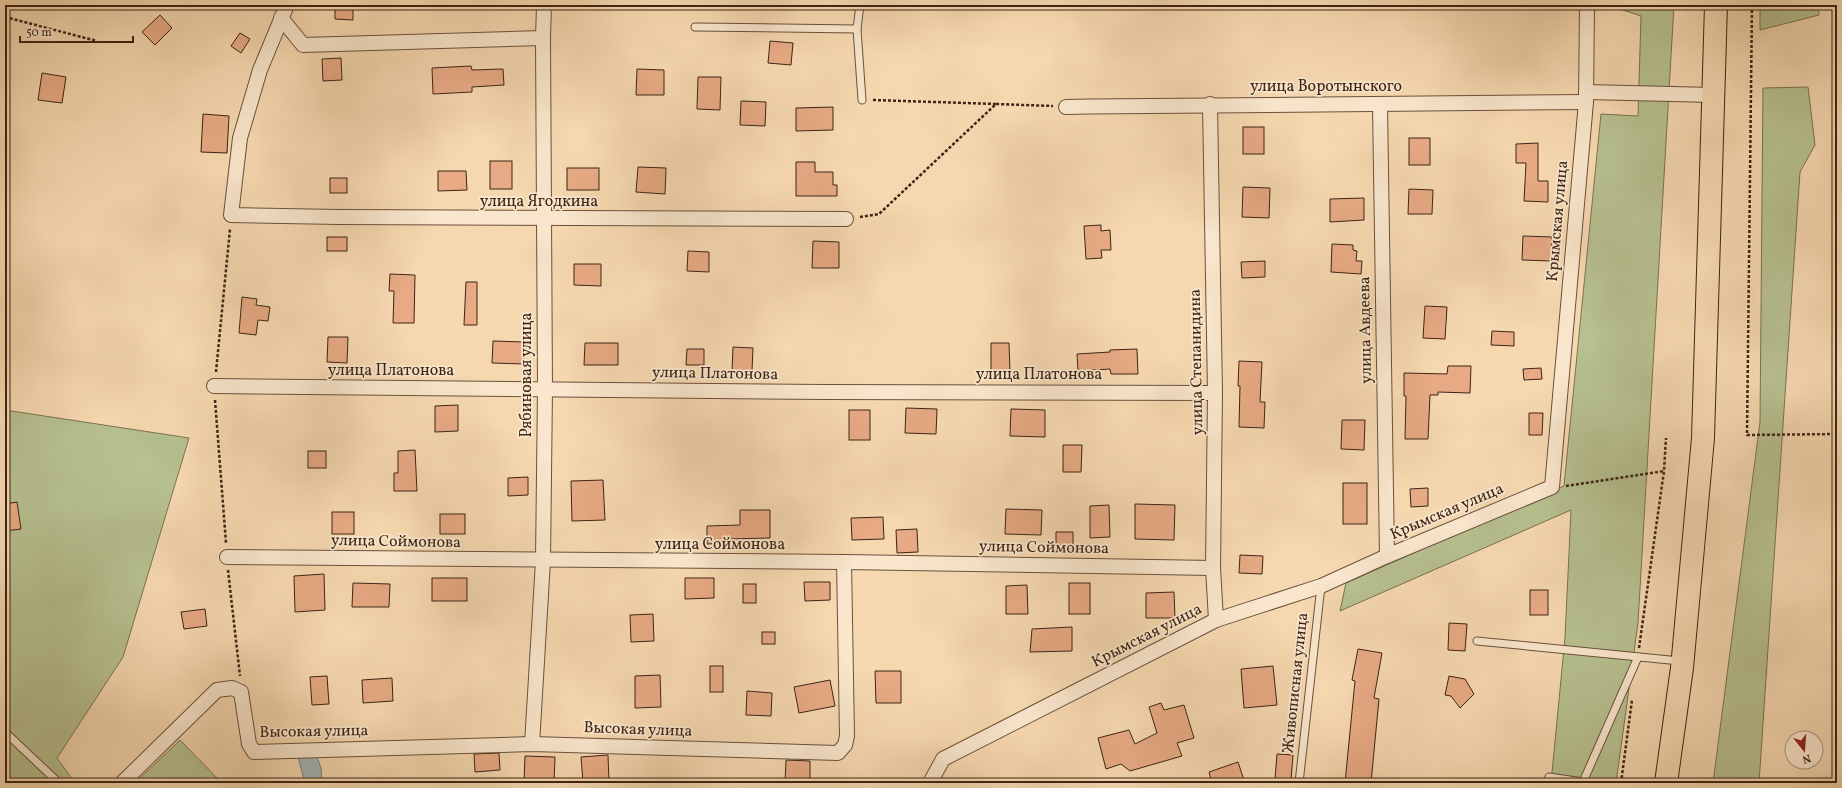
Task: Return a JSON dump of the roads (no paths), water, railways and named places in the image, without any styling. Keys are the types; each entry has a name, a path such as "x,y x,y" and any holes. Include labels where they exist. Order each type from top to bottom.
{"main road":[{"path":"1666,783 1682,662 1703,438 1716,5"}],"street":[{"name":"Рябиновая улица","path":"532,744 543,561 545,388 543,219 544,5"},
{"name":"Крымская улица","path":"930,783 943,759 1216,620 1321,586 1387,556 1552,487 1586,97 1587,5"},
{"path":"284,11 303,45 543,38"},
{"name":"улица Ягодкина","path":"284,11 260,70 240,138 232,215 543,219 846,219"},
{"name":"улица Воротынского","path":"1066,107 1210,104 1380,105 1586,97 1714,95"},
{"name":"улица Степанидина","path":"1210,104 1216,393 1213,568 1216,620"},
{"name":"улица Авдеева","path":"1380,105 1387,556"},
{"name":"улица Платонова","path":"214,386 545,388 825,392 1216,393"},
{"name":"улица Соймонова","path":"227,557 543,561 844,562 1213,568"},
{"name":"Высокая улица","path":"122,783 218,690 232,688 241,692 249,744 254,752 532,744 838,753 845,745 847,736 844,562"}],"lane":[{"path":"860,5 857,29 862,100"},
{"path":"695,27 857,29"},
{"name":"Живописная улица","path":"1299,783 1321,586"},
{"path":"1477,641 1682,662"},
{"path":"1549,777 1583,782 1638,657"},
{"path":"5,732 59,783"}]}
